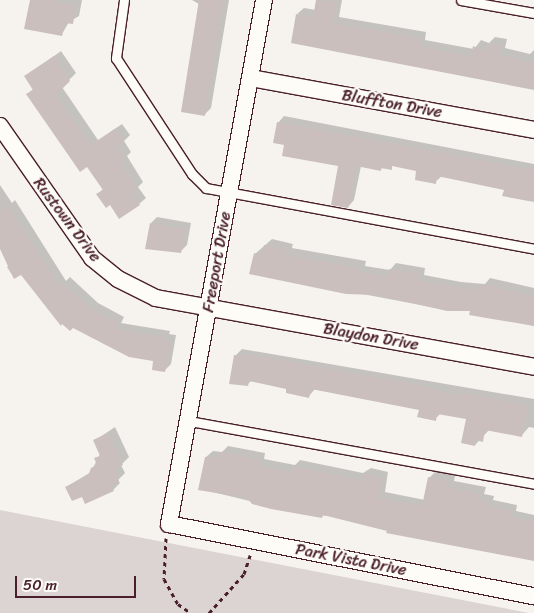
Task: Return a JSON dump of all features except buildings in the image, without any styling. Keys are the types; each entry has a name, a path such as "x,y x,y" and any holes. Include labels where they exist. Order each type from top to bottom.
{"street":[{"name":"Freeport Drive","path":"169,524 264,0"},
{"name":"Bluffton Drive","path":"251,78 534,130"},
{"name":"Rustown Drive","path":"0,126 92,258 118,279 156,298 209,308"},
{"name":"Blaydon Drive","path":"209,308 534,367"},
{"name":"Park Vista Drive","path":"169,524 534,596"}],"lane":[{"path":"124,0 116,58 192,174 206,188 534,248"},
{"path":"461,0 534,13"},
{"path":"189,421 534,484"}],"path":[{"path":"209,613 244,574 253,541"},
{"path":"163,553 162,567 168,589 178,604 191,613"}],"shaded area":[{"path":"0,510 179,545 529,613 0,613"}]}
